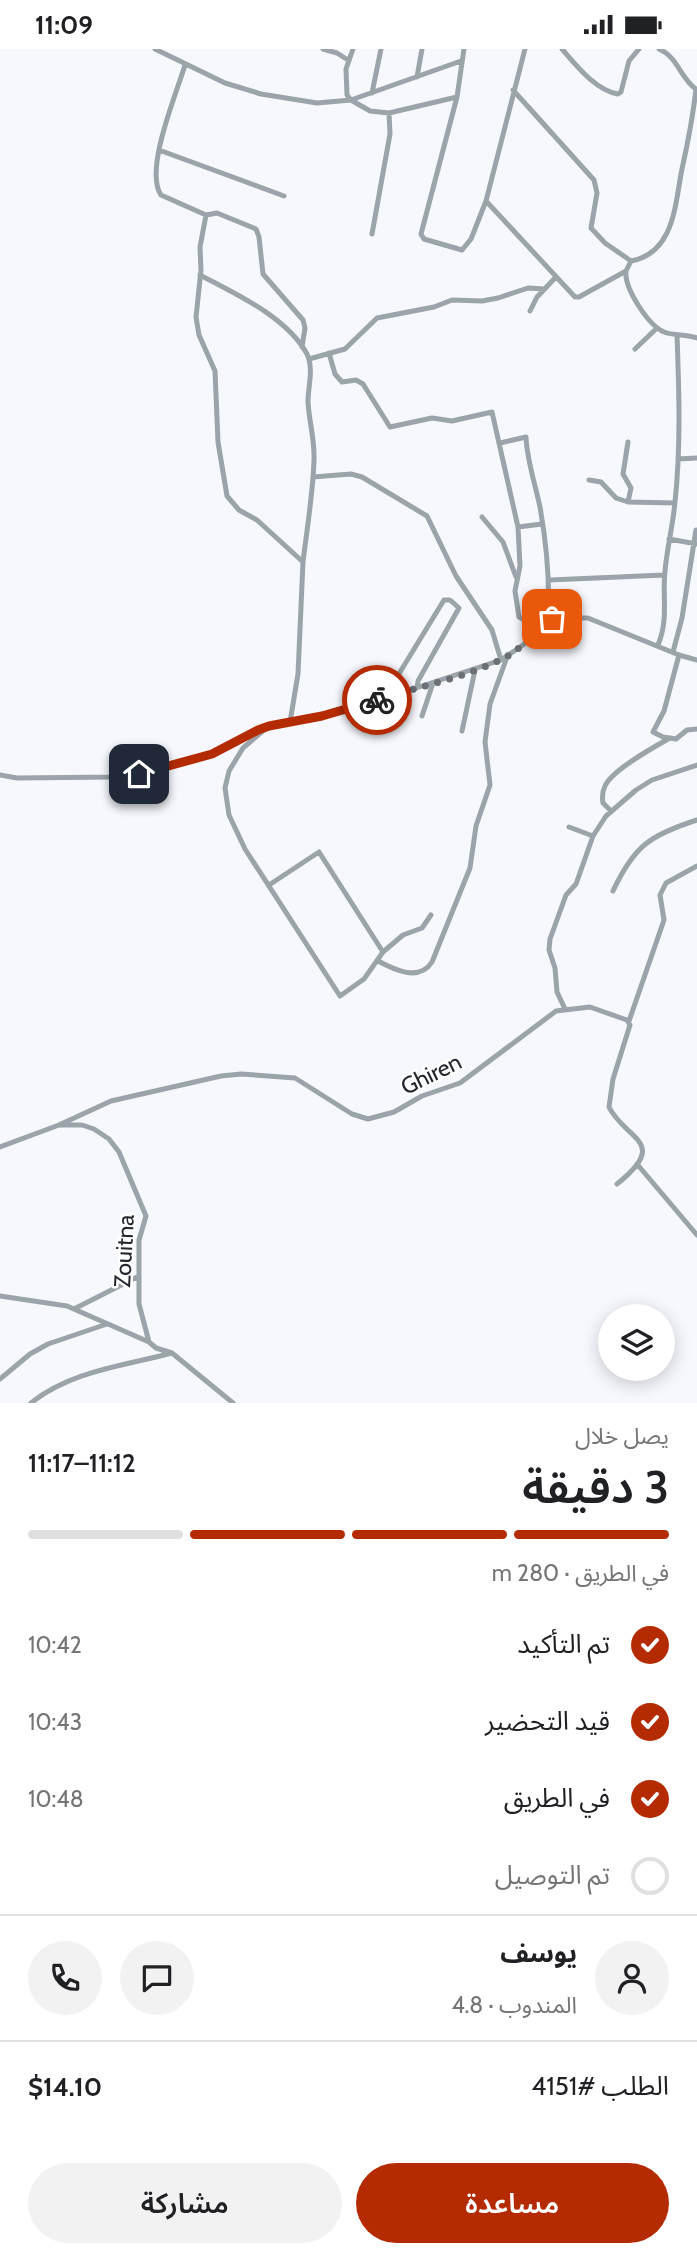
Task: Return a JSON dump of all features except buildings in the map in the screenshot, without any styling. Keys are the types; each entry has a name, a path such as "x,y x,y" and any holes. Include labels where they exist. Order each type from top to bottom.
{"street":[{"path":"155,49 225,83 261,94 317,103 351,100 461,61"},
{"path":"323,49 348,60"},
{"path":"353,49 348,60 345,81 347,95 370,111 389,113 457,97"},
{"path":"372,93 382,49"},
{"path":"417,77 422,49"},
{"path":"464,49 457,97 421,234 424,239 463,250 471,239 486,201 525,49"},
{"path":"562,49 595,82 618,94 621,92 629,61 639,49"},
{"path":"659,49 671,56 687,81 696,89 690,136 673,218 652,253 631,261 626,271 627,287 657,328 697,338"},
{"path":"185,65 159,150 155,181 161,195 206,215 217,213 256,229 263,274 303,320 306,328 302,347"},
{"path":"513,90 594,180 597,193 592,228 605,243 631,261"},
{"path":"372,234 390,134 389,113"},
{"path":"159,150 284,196"},
{"path":"486,201 575,297 626,271"},
{"path":"206,215 200,247 195,317 199,335 215,371 218,442 227,496 233,506 257,520 303,562"},
{"path":"200,275 274,318 302,347 309,359 308,399 314,446 313,477 303,562 299,674 290,722"},
{"path":"530,311 544,289 555,278"},
{"path":"309,359 345,349 377,318 434,307 452,300 482,301 528,288 544,289"},
{"path":"635,349 657,328"},
{"path":"658,645 665,625 664,575 675,503 678,459 680,418 677,335"},
{"path":"329,353 338,380 356,380 363,384 390,427 432,418 452,421 492,412 518,527 520,566 516,577"},
{"path":"500,443 526,437 550,580 548,621"},
{"path":"628,442 623,474 631,488 628,502"},
{"path":"678,459 697,458"},
{"path":"313,477 351,474 362,477 427,516 456,576 492,630 504,658 490,704 485,742 490,785 476,826 470,868 432,962 428,969 414,974 393,969 378,961"},
{"path":"589,480 601,482 615,498 628,502 675,503"},
{"path":"482,517 503,542 516,577 517,614 540,628"},
{"path":"518,527 542,524"},
{"path":"696,530 696,543 664,711 653,732 676,739 687,730 697,729 697,736"},
{"path":"669,538 696,543"},
{"path":"550,580 664,575"},
{"path":"394,694 397,677 444,600 450,600 459,608 418,681 417,688"},
{"path":"0,775 17,778 113,777 139,774 212,754 270,726 355,708 475,670 504,658 523,645 548,621 560,618 589,618 697,660"},
{"path":"462,731 475,670"},
{"path":"422,716 433,683"},
{"path":"270,726 243,748 229,771 225,788 226,804 233,828 340,996 364,979 383,953 403,935 422,928 431,915"},
{"path":"611,811 603,803 602,793 606,783 636,758 670,737"},
{"path":"629,1021 590,1007 565,1009 557,992 555,968 549,950 550,939 566,895 576,884 593,836 611,811 626,797 652,780 697,765"},
{"path":"613,891 627,864 642,846 670,828 697,820"},
{"path":"569,827 593,836"},
{"path":"269,885 319,852 383,953"},
{"path":"617,1184 637,1164 642,1145 638,1137 617,1119 608,1107 613,1079 629,1021 664,920 660,901 662,887 697,866"},
{"name":"Ghiren","path":"60,1125 111,1101 240,1074 295,1078 359,1118 377,1118 422,1096 460,1083 556,1011 565,1009"},
{"name":"Zouitna","path":"0,1147 60,1125 82,1125 109,1139 119,1152 146,1216 139,1240 139,1304 149,1342"},
{"path":"637,1164 697,1235"},
{"path":"74,1309 139,1276"},
{"path":"0,1296 35,1300 74,1309 149,1342 172,1353 233,1403"},
{"path":"0,1379 30,1353 107,1324"},
{"path":"31,1403 47,1390 76,1377 172,1353"}],"way so far":[{"path":"377,700 501,660 511,655 552,619"}],"route":[{"path":"139,774 212,754 269,726 322,716 377,700"}]}
